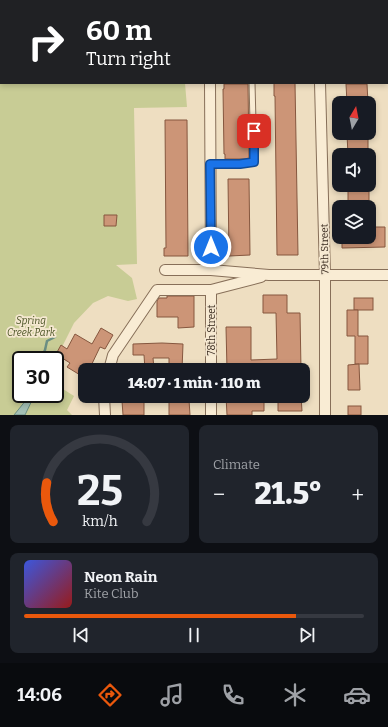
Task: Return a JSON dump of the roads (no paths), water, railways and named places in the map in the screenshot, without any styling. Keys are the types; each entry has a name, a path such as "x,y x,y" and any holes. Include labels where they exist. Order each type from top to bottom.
{"street":[{"path":"210,84 211,270"},
{"name":"79th Street","path":"320,84 325,275 325,415"},
{"path":"165,270 211,270 269,275 388,275"},
{"path":"111,363 113,355 157,290 211,290 269,275"},
{"name":"78th Street","path":"211,290 211,363"},
{"path":"104,403 104,415"},
{"path":"210,415 211,403"}],"lane":[{"path":"210,164 240,164 254,162 252,84"}],"water":[{"path":"24,403 31,403 25,415 14,415"}],"waterway":[{"path":"44,351 47,341 55,337"}],"park label":[{"name":"Spring Creek Park","path":"31,326"}]}
